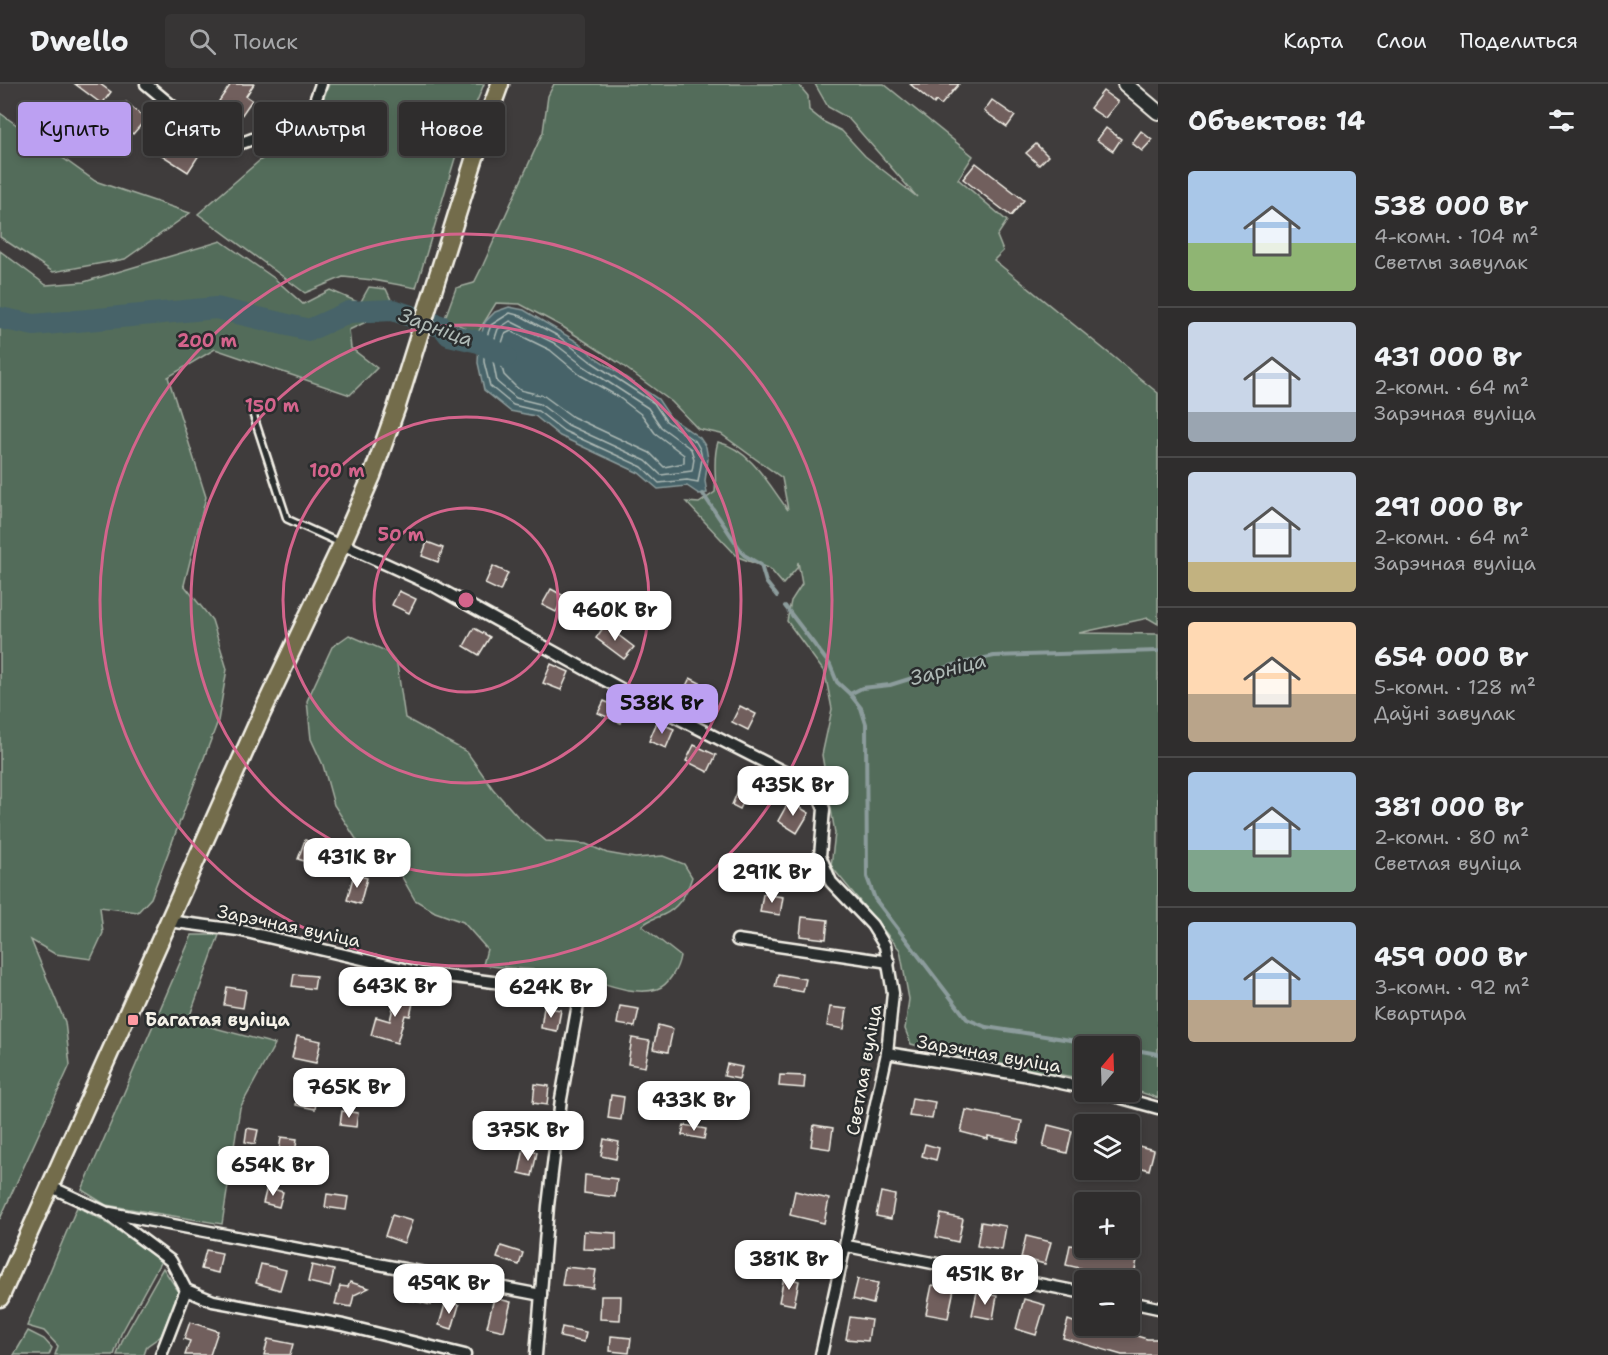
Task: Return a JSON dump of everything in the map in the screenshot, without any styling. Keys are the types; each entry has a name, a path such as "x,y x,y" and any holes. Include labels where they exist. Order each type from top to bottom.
{"main road":[{"path":"0,1298 261,714 349,547 485,124 500,84"}],"street":[{"path":"146,84 212,139 239,144 309,118 321,84"},
{"path":"1125,84 1158,112"},
{"name":"Светлая вуліца","path":"349,547 436,587 623,690 784,772 810,776 824,809 820,856 831,882 872,925 885,945 893,993 887,1053 821,1355"},
{"name":"Зарэчная вуліца","path":"168,921 261,934 422,973 580,993 561,1100 540,1295"},
{"path":"737,940 889,962"},
{"name":"Зарэчная вуліца","path":"887,1053 1024,1075 1074,1087"},
{"path":"1136,1102 1158,1108"},
{"path":"49,1186 105,1212 171,1261 186,1290 213,1300 344,1325 465,1355"},
{"path":"105,1212 540,1295 536,1355"},
{"path":"846,1246 1074,1291"},
{"path":"161,1355 186,1290"},
{"path":"1140,1304 1158,1308"}],"lane":[{"path":"250,405 287,519 349,547"}],"green space":[{"path":"329,84 484,84 477,102 399,102 399,156 456,156 416,288 343,277 305,293 198,214 267,156 387,156 387,102 322,102"},
{"path":"554,84 798,84 808,96 809,110 824,122 842,131 865,156 917,197 848,118 828,107 815,84 884,84 973,156 958,179 1007,221 997,236 1003,251 994,260 1158,393 1158,624 1148,618 1079,633 1158,634 1158,1098 1140,1092 1140,1036 1074,1036 1074,1077 967,1058 911,1044 905,1029 909,999 900,950 831,866 835,833 822,755 832,709 825,673 787,621 791,601 802,584 798,562 797,568 783,584 770,569 738,557 686,502 699,503 715,492 715,455 718,442 730,446 750,460 788,510 782,478 721,434 698,429 672,402 619,363 563,327 520,304 496,303 477,334 445,318 456,288 474,283 483,265 543,132 548,96"},
{"path":"0,113 18,126 18,156 60,156 95,181 190,213 125,259 53,272 0,237"},
{"path":"221,241 274,278 303,304 330,290 360,303 369,287 386,289 392,302 381,315 349,330 351,348 377,368 350,395 215,349 168,377 206,497 184,585 212,620 227,669 218,721 151,898 138,912 100,907 103,933 91,959 55,954 31,940 65,1022 70,1065 0,1219 0,251 46,285 84,282"},
{"path":"349,635 386,651 397,664 405,718 467,752 493,789 519,818 546,841 586,844 607,853 635,858 663,856 684,864 692,877 682,899 669,912 649,920 642,926 680,956 675,971 665,984 657,989 635,991 566,973 483,965 487,949 463,922 435,912 415,900 399,872 358,842 334,805 323,765 311,739 307,701 332,647"},
{"path":"192,935 219,935 188,1021 275,1044 240,1108 222,1224 106,1205 82,1190"},
{"path":"77,1207 101,1219 161,1261 121,1334 114,1355 55,1355 58,1346 44,1331 27,1326"},
{"path":"163,1268 179,1292 161,1336 147,1346 144,1355 117,1355 123,1339"},
{"path":"28,1331 44,1339 52,1348 49,1355 14,1355"}],"water":[{"path":"509,307 524,310 581,344 593,356 658,399 670,417 700,438 706,447 708,459 705,481 707,493 699,494 687,486 658,489 639,473 560,436 535,416 510,411 484,390 478,363 479,342 485,322 495,312"}],"building":[{"path":"75,84 100,84 111,92 104,102 99,102"},
{"path":"231,84 254,84 246,96 252,100 242,115 242,102 219,101"},
{"path":"910,84 959,84 941,105 936,101 934,104"},
{"path":"1103,91 1118,102 1105,118 1090,108"},
{"path":"992,100 1015,116 1007,127 984,111"},
{"path":"131,106 143,116 143,122 133,134 131,132"},
{"path":"1106,128 1121,139 1113,151 1097,140"},
{"path":"1141,131 1152,140 1142,151 1132,143"},
{"path":"1036,144 1048,156 1039,165 1026,153"},
{"path":"163,156 198,156 188,172"},
{"path":"976,163 1024,200 1011,216 963,179"},
{"path":"427,542 443,548 438,562 422,556"},
{"path":"493,566 508,573 500,591 485,584"},
{"path":"551,589 564,596 556,612 542,605"},
{"path":"399,591 416,599 409,613 392,605"},
{"path":"605,625 634,647 624,659 596,638"},
{"path":"474,628 490,637 479,655 464,646"},
{"path":"551,664 569,672 561,690 543,683"},
{"path":"690,678 712,689 704,703 683,692"},
{"path":"604,701 626,711 621,723 598,713"},
{"path":"740,706 756,714 748,730 732,722"},
{"path":"657,722 674,729 666,748 649,741"},
{"path":"694,745 716,755 708,772 686,761"},
{"path":"739,788 748,793 740,809 732,805"},
{"path":"789,801 809,813 797,833 778,821"},
{"path":"305,840 316,844 310,863 298,859"},
{"path":"354,874 367,878 360,904 347,900"},
{"path":"763,894 783,897 780,915 760,912"},
{"path":"802,917 828,920 826,939 800,936"},
{"path":"294,974 316,976 314,989 292,986"},
{"path":"778,974 806,979 803,992 775,987"},
{"path":"227,987 246,990 243,1008 224,1005"},
{"path":"397,989 415,994 410,1016 405,1015 397,1043 371,1035 376,1017 390,1021"},
{"path":"620,1006 639,1009 635,1027 617,1024"},
{"path":"544,1007 561,1010 557,1031 541,1028"},
{"path":"830,1007 847,1009 844,1029 827,1026"},
{"path":"658,1025 673,1029 668,1052 653,1049"},
{"path":"297,1036 321,1041 316,1063 292,1058"},
{"path":"632,1038 650,1041 645,1067 628,1064"},
{"path":"727,1064 742,1067 739,1079 724,1076"},
{"path":"780,1075 805,1076 804,1088 779,1086"},
{"path":"535,1084 549,1086 547,1105 533,1103"},
{"path":"298,1093 317,1097 315,1109 296,1105"},
{"path":"611,1095 624,1097 621,1120 608,1118"},
{"path":"912,1098 935,1102 932,1119 909,1116"},
{"path":"966,1110 1022,1121 1018,1142 988,1136 988,1139 961,1132"},
{"path":"342,1111 358,1113 356,1127 340,1125"},
{"path":"684,1125 706,1129 704,1139 682,1135"},
{"path":"814,1125 833,1128 830,1149 811,1146"},
{"path":"1048,1125 1072,1131 1067,1153 1043,1147"},
{"path":"247,1128 258,1130 255,1144 245,1142"},
{"path":"281,1137 297,1139 295,1154 279,1152"},
{"path":"604,1139 619,1142 616,1159 601,1156"},
{"path":"925,1144 939,1148 936,1160 922,1156"},
{"path":"1140,1146 1154,1150 1149,1170 1140,1167"},
{"path":"524,1148 537,1152 532,1176 519,1173"},
{"path":"585,1175 617,1179 615,1197 584,1193"},
{"path":"267,1187 283,1192 279,1207 263,1203"},
{"path":"795,1191 829,1199 824,1223 790,1215"},
{"path":"881,1192 895,1195 891,1219 876,1216"},
{"path":"327,1194 348,1197 346,1210 325,1207"},
{"path":"941,1214 963,1219 958,1242 936,1237"},
{"path":"392,1215 412,1221 404,1243 385,1236"},
{"path":"981,1222 1006,1226 1002,1250 977,1246"},
{"path":"584,1231 616,1233 616,1250 583,1249"},
{"path":"1026,1236 1051,1242 1045,1264 1021,1258"},
{"path":"1070,1245 1074,1246 1074,1258 1137,1258 1135,1270 1088,1270 1066,1265"},
{"path":"501,1246 523,1253 519,1265 497,1258"},
{"path":"206,1250 222,1253 218,1273 201,1269"},
{"path":"261,1264 286,1270 280,1290 256,1283"},
{"path":"312,1265 334,1270 330,1287 308,1282"},
{"path":"565,1267 596,1270 593,1288 562,1285"},
{"path":"784,1277 799,1281 794,1305 779,1302"},
{"path":"858,1279 878,1283 873,1304 853,1299"},
{"path":"350,1282 369,1288 354,1295 351,1307 335,1304 340,1286 348,1287"},
{"path":"408,1282 435,1288 431,1305 404,1298"},
{"path":"932,1285 954,1289 948,1318 926,1314"},
{"path":"977,1292 997,1296 993,1319 972,1315"},
{"path":"601,1296 621,1296 620,1320 600,1319"},
{"path":"494,1298 511,1302 504,1331 487,1327"},
{"path":"1024,1299 1045,1305 1036,1335 1016,1329"},
{"path":"446,1301 459,1305 452,1329 439,1325"},
{"path":"850,1317 871,1320 868,1341 846,1339"},
{"path":"1068,1320 1074,1322 1074,1336 1137,1336 1158,1339 1158,1355 1122,1355 1063,1338"},
{"path":"190,1322 218,1331 210,1355 185,1355 190,1341 184,1339"},
{"path":"562,1327 586,1332 584,1342 560,1337"},
{"path":"611,1336 631,1338 629,1353 610,1351"},
{"path":"268,1339 293,1344 290,1355 264,1355"}],"waterway":[{"name":"Зарніца","path":"0,318 34,325 216,308 309,330 349,312 393,310 443,327 449,335 479,342 506,357"},
{"name":"Зарніца","path":"703,494 744,555 761,565 766,582 777,596"},
{"name":"Зарніца","path":"785,606 830,665 837,682 850,694 862,688 890,685 954,665 994,656 1158,651"},
{"path":"850,694 861,708 866,724 867,877 875,899 967,1019 986,1027 1074,1041"},
{"path":"1140,1051 1158,1054"}],"place":[{"name":"Багатая вуліца","path":"133,1020"}]}
